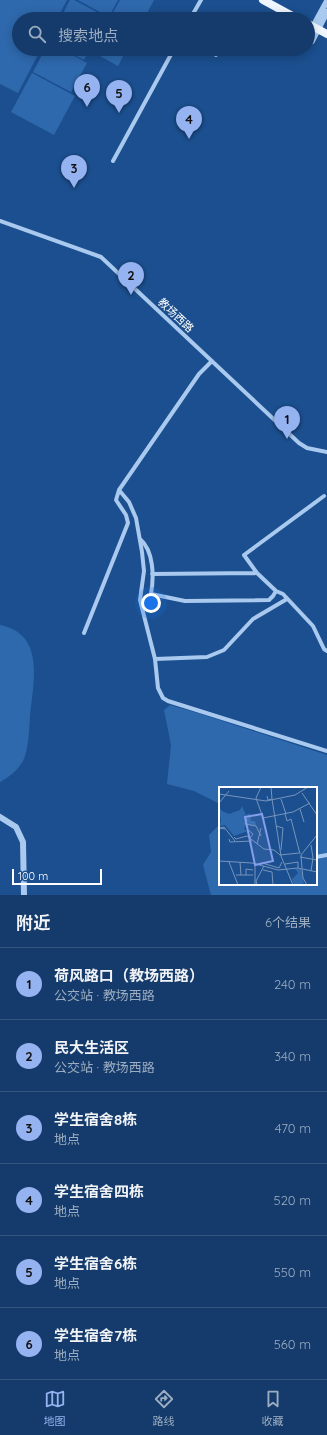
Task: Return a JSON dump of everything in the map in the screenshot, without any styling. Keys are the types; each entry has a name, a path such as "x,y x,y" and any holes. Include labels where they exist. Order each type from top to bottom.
{"main road":[{"path":"263,0 276,4 288,12"},
{"path":"315,28 327,34"}],"street":[{"path":"194,0 200,1 194,12"},
{"path":"315,23 327,1"},
{"path":"315,25 327,12"},
{"path":"113,162 170,56"},
{"name":"教场西路","path":"0,221 101,257 299,443 307,448 327,452"},
{"path":"84,633 128,523 126,515 116,500 119,490 199,374 212,361"},
{"path":"119,490 129,502 136,518 144,571 140,600 156,659 158,688 163,698 168,701 327,751"},
{"path":"324,496 244,555 257,573 276,591 283,594 313,626 324,649 327,651"},
{"path":"139,539 144,543 150,554 152,564 151,594 184,601 269,600 276,591"},
{"path":"152,574 257,573"},
{"path":"156,659 207,657 224,650 253,619 287,599"},
{"path":"0,817 16,827 23,842 24,895"},
{"path":"317,857 327,855"}],"shaded area":[{"path":"0,0 67,0 61,12 12,12 12,56 37,56 18,93 0,84"},
{"path":"70,0 74,0 97,12 64,12"},
{"path":"78,0 118,0 112,12 100,12"},
{"path":"120,0 154,0 148,12 113,12"},
{"path":"41,56 74,56 87,63 71,92 33,72"},
{"path":"76,56 86,56 84,60"},
{"path":"100,56 123,56 118,66"},
{"path":"32,73 75,96 54,135 11,112"},
{"path":"0,625 15,630 25,638 30,649 34,675 25,756 21,765 10,776 0,782"},
{"path":"170,705 327,755 327,895 211,895 203,865 211,852 209,835 219,825 219,885 317,885 317,787 219,787 219,804 194,791 167,784 171,745 164,710"}],"place":[{"name":"学生宿舍7栋","path":"87,107"},
{"name":"学生宿舍6栋","path":"119,113"},
{"name":"学生宿舍四栋","path":"189,139"},
{"name":"学生宿舍8栋","path":"74,188"},
{"name":"民大生活区","path":"131,295"},
{"name":"荷风路口（教场西路）","path":"287,439"}]}
